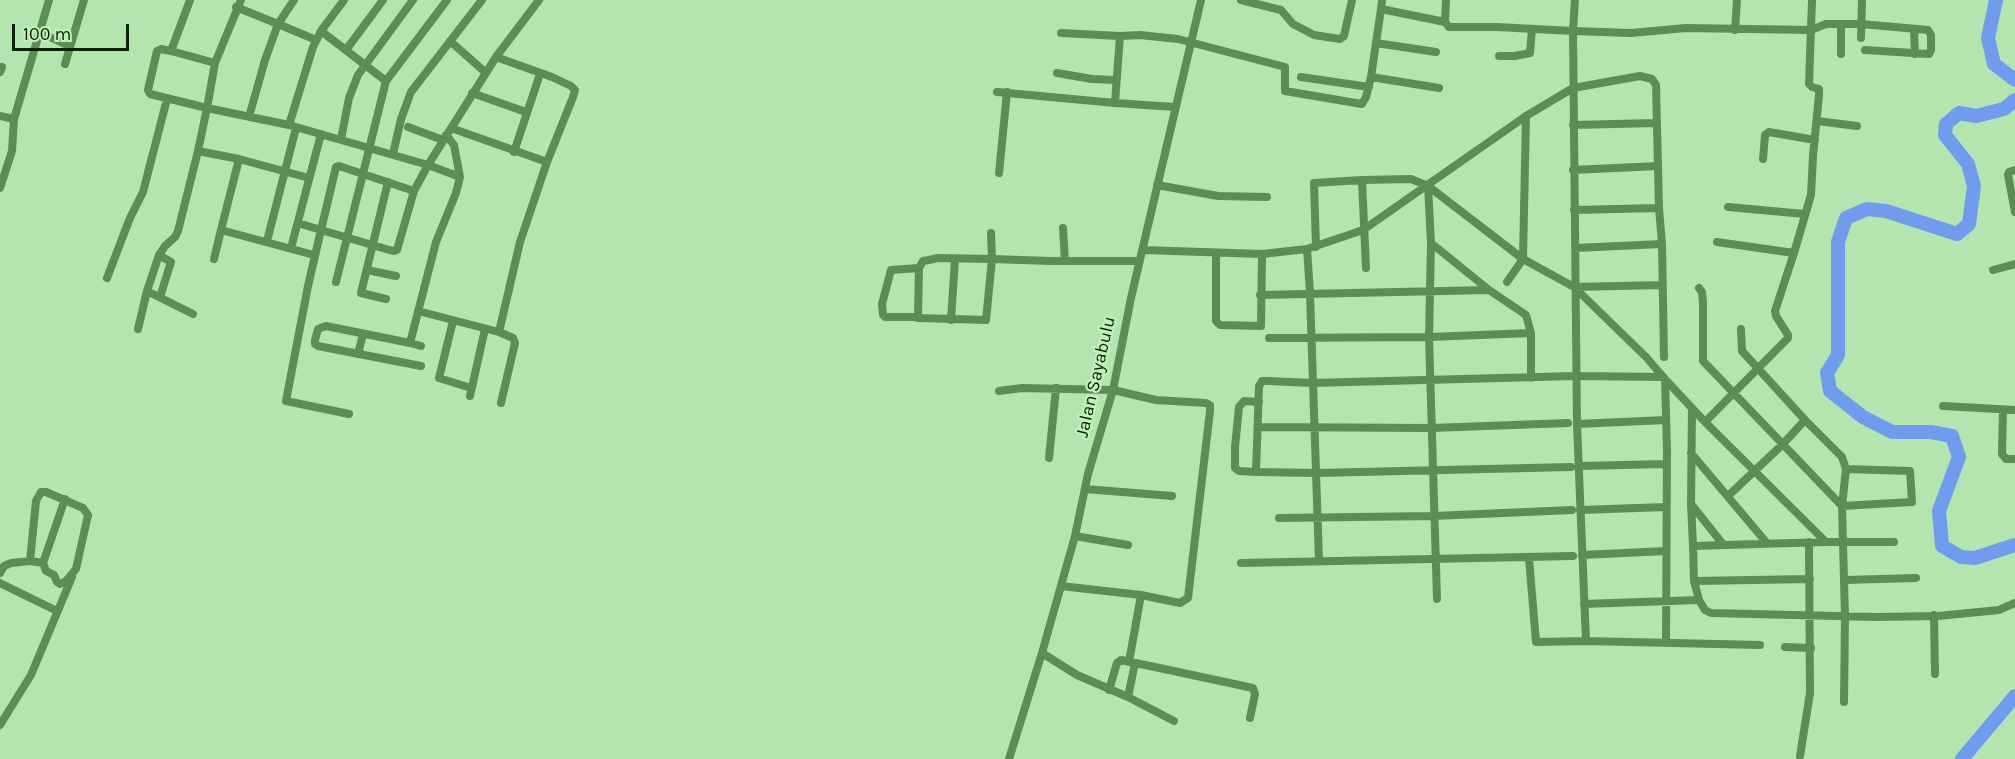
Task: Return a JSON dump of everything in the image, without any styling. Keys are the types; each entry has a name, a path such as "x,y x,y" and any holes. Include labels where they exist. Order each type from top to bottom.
{"street":[{"path":"0,188 4,161 13,142 14,119 49,0"},
{"path":"65,64 84,0"},
{"path":"171,51 190,0"},
{"path":"249,117 278,24 294,0"},
{"path":"267,241 285,171 306,65 321,31 344,0"},
{"path":"346,50 383,0"},
{"path":"341,139 350,98 358,75 413,0"},
{"path":"336,282 386,81 447,0"},
{"path":"393,154 401,119 411,92 482,0"},
{"path":"298,223 397,250 414,191 428,165 485,72 539,0"},
{"name":"Jalan Sayabulu","path":"1009,759 1061,586 1113,390 1139,261 1201,0"},
{"path":"1241,0 1281,10 1293,24 1314,35 1340,39 1344,36 1352,0"},
{"path":"1445,22 1446,0"},
{"path":"1575,0 1573,170 1576,376 1572,423 1576,466 1577,556 1584,604 1586,641"},
{"path":"1736,30 1737,0"},
{"path":"1705,422 1788,338 1775,311 1811,195 1819,89 1809,84 1812,0"},
{"path":"1861,38 1862,0"},
{"path":"138,329 159,255 178,231 198,151 215,63 239,3 278,24 316,40"},
{"path":"1061,33 1156,37 1190,43 1285,67 1285,90 1287,92 1360,104 1364,102 1369,87 1382,4 1445,22 1449,27 1455,29 1497,27 1631,33 1686,28 1811,30 1826,24 1861,24 1928,30 1931,35 1930,52 1915,54 1865,50"},
{"path":"1841,25 1841,54"},
{"path":"1499,56 1530,53 1532,29"},
{"path":"1914,29 1915,54"},
{"path":"321,31 386,81"},
{"path":"39,32 69,46"},
{"path":"1115,103 1120,36"},
{"path":"450,41 485,72"},
{"path":"1376,43 1436,52"},
{"path":"215,63 161,49 158,51 148,90 150,94 167,99 293,126 341,139 460,177"},
{"path":"496,57 552,77 575,90 547,162 520,242 499,332"},
{"path":"1057,73 1092,79 1116,80"},
{"path":"514,152 540,74"},
{"path":"1371,76 1439,88"},
{"path":"1143,250 1262,254 1311,248 1364,230 1526,116 1573,88 1640,76 1652,79 1656,85 1664,357"},
{"path":"1301,77 1369,87"},
{"path":"997,92 1175,107"},
{"path":"999,173 1008,92"},
{"path":"472,93 526,112"},
{"path":"107,278 130,218 143,192 167,99"},
{"path":"0,116 14,119"},
{"path":"1507,282 1522,259 1526,116"},
{"path":"1817,121 1857,126"},
{"path":"1573,124 1656,123"},
{"path":"408,127 447,134 547,162"},
{"path":"1763,159 1765,135 1769,132 1815,140"},
{"path":"291,248 321,134"},
{"path":"410,343 436,242 456,194 460,177 456,152 447,134"},
{"path":"198,151 239,159 309,178"},
{"path":"214,259 239,159"},
{"path":"349,414 286,401 314,255 336,167 339,166 414,191"},
{"path":"1573,170 1658,166"},
{"path":"2015,170 2009,172 2008,175 2015,212"},
{"path":"1319,561 1310,293 1314,183 1316,181 1411,179 1428,186 1522,259 1574,287 1646,357 1692,409 1826,542"},
{"path":"1362,180 1366,268"},
{"path":"386,299 361,293 388,182"},
{"path":"1157,185 1218,195 1267,197"},
{"path":"1428,186 1431,243 1429,337 1437,599"},
{"path":"1728,207 1805,214"},
{"path":"1574,210 1659,208"},
{"path":"1063,228 1065,261"},
{"path":"221,230 314,255"},
{"path":"918,268 891,270 882,304 885,317 986,320 992,259 991,233"},
{"path":"1717,242 1794,253"},
{"path":"1431,243 1489,290 1524,312 1531,333 1531,378"},
{"path":"1575,248 1662,244"},
{"path":"1216,253 1217,324 1261,326 1262,254"},
{"path":"159,255 171,262 160,297"},
{"path":"951,320 955,259"},
{"path":"917,317 918,268 923,261 992,259 1139,261"},
{"path":"1993,270 2015,264"},
{"path":"368,270 396,276"},
{"path":"1574,287 1663,285"},
{"path":"1699,288 1703,302 1703,361 1842,506 1910,504 1913,499 1910,471 1845,469"},
{"path":"1260,295 1489,290"},
{"path":"147,291 193,314"},
{"path":"417,311 512,336 515,343 501,403"},
{"path":"453,321 439,378 470,392 484,329"},
{"path":"421,346 326,326 321,327 315,344 421,366"},
{"path":"1741,330 1742,351 1842,457 1845,469 1842,506 1845,580 1844,702"},
{"path":"1269,338 1429,337 1531,333"},
{"path":"358,354 363,334"},
{"path":"1256,472 1259,386 1262,381 1312,383 1576,376 1663,377 1665,379"},
{"path":"1665,379 1666,644"},
{"path":"999,391 1022,388 1113,390 1156,400 1210,405 1188,598 1180,603 1061,586"},
{"path":"1049,458 1056,388"},
{"path":"1258,402 1244,401 1239,407 1235,455 1235,468 1239,471 1317,473 1666,464"},
{"path":"1943,406 2015,410"},
{"path":"1692,409 1691,504 1694,581 1705,610 1712,613 1845,617 1934,615 1999,610 2015,603"},
{"path":"2003,410 2002,454 2006,459 2015,459"},
{"path":"1258,427 1431,428 1666,420"},
{"path":"1728,496 1784,444 1805,420"},
{"path":"1691,453 1766,542"},
{"path":"1085,489 1172,496"},
{"path":"0,725 31,675 76,569 88,513 65,499 41,492 35,508 30,561"},
{"path":"65,499 43,563 46,571 54,575 60,584 66,581 76,569"},
{"path":"1691,504 1722,543"},
{"path":"1279,518 1434,516 1666,507"},
{"path":"1075,536 1128,545"},
{"path":"1693,546 1766,542 1894,542"},
{"path":"1800,756 1810,705 1809,542"},
{"path":"1241,563 1529,558 1666,551"},
{"path":"1529,558 1536,642 1760,645"},
{"path":"0,573 4,566 11,563 30,561 43,563"},
{"path":"1845,580 1916,578"},
{"path":"1694,581 1810,579"},
{"path":"0,583 57,611"},
{"path":"1128,697 1141,596"},
{"path":"1584,604 1700,600"},
{"path":"1934,615 1935,674"},
{"path":"1785,647 1811,648"},
{"path":"1042,653 1077,675 1128,697 1174,721"},
{"path":"1109,690 1119,661 1132,663 1253,688 1255,694 1250,718"}],"waterway":[{"path":"1996,0 1988,38 1994,64 2015,80"},
{"path":"2015,100 2004,109 1976,116 1959,113 1946,124 1945,135 1968,164 1974,186 1969,224 1957,234 1886,211 1867,209 1846,218 1838,242 1838,355 1827,373 1830,391 1863,417 1892,432 1931,432 1952,436 1959,457 1939,511 1942,546 1961,557 1975,558 2015,545"},
{"path":"1962,759 2015,696"}]}
